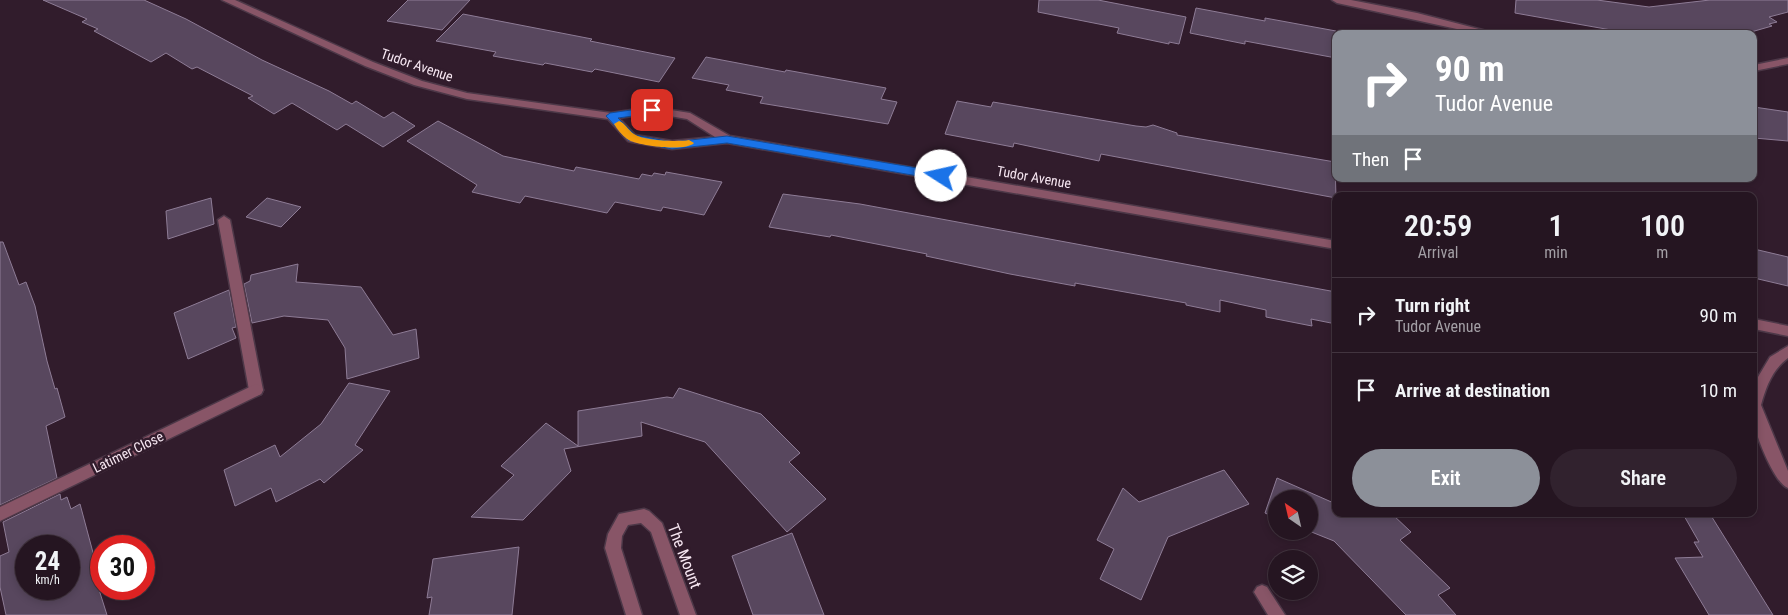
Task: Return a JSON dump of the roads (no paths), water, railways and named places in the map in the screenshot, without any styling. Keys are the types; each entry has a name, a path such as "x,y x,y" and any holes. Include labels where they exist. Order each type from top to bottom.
{"street":[{"name":"Tudor Avenue","path":"227,0 369,64 418,83 467,96 610,116 652,110 690,116 727,139"},
{"path":"1337,0 1476,30"},
{"path":"1757,67 1788,61"},
{"name":"Tudor Avenue","path":"610,116 632,138 672,145 727,139 1332,244"},
{"name":"Latimer Close","path":"0,514 256,390 224,220"},
{"path":"1757,325 1788,331"},
{"path":"1757,393 1759,385 1777,357 1788,351"},
{"path":"1757,413 1779,470 1788,482"},
{"name":"The Mount","path":"634,615 613,548 614,534 624,519 644,516 657,528 688,615"},
{"path":"1262,592 1277,615"}]}
